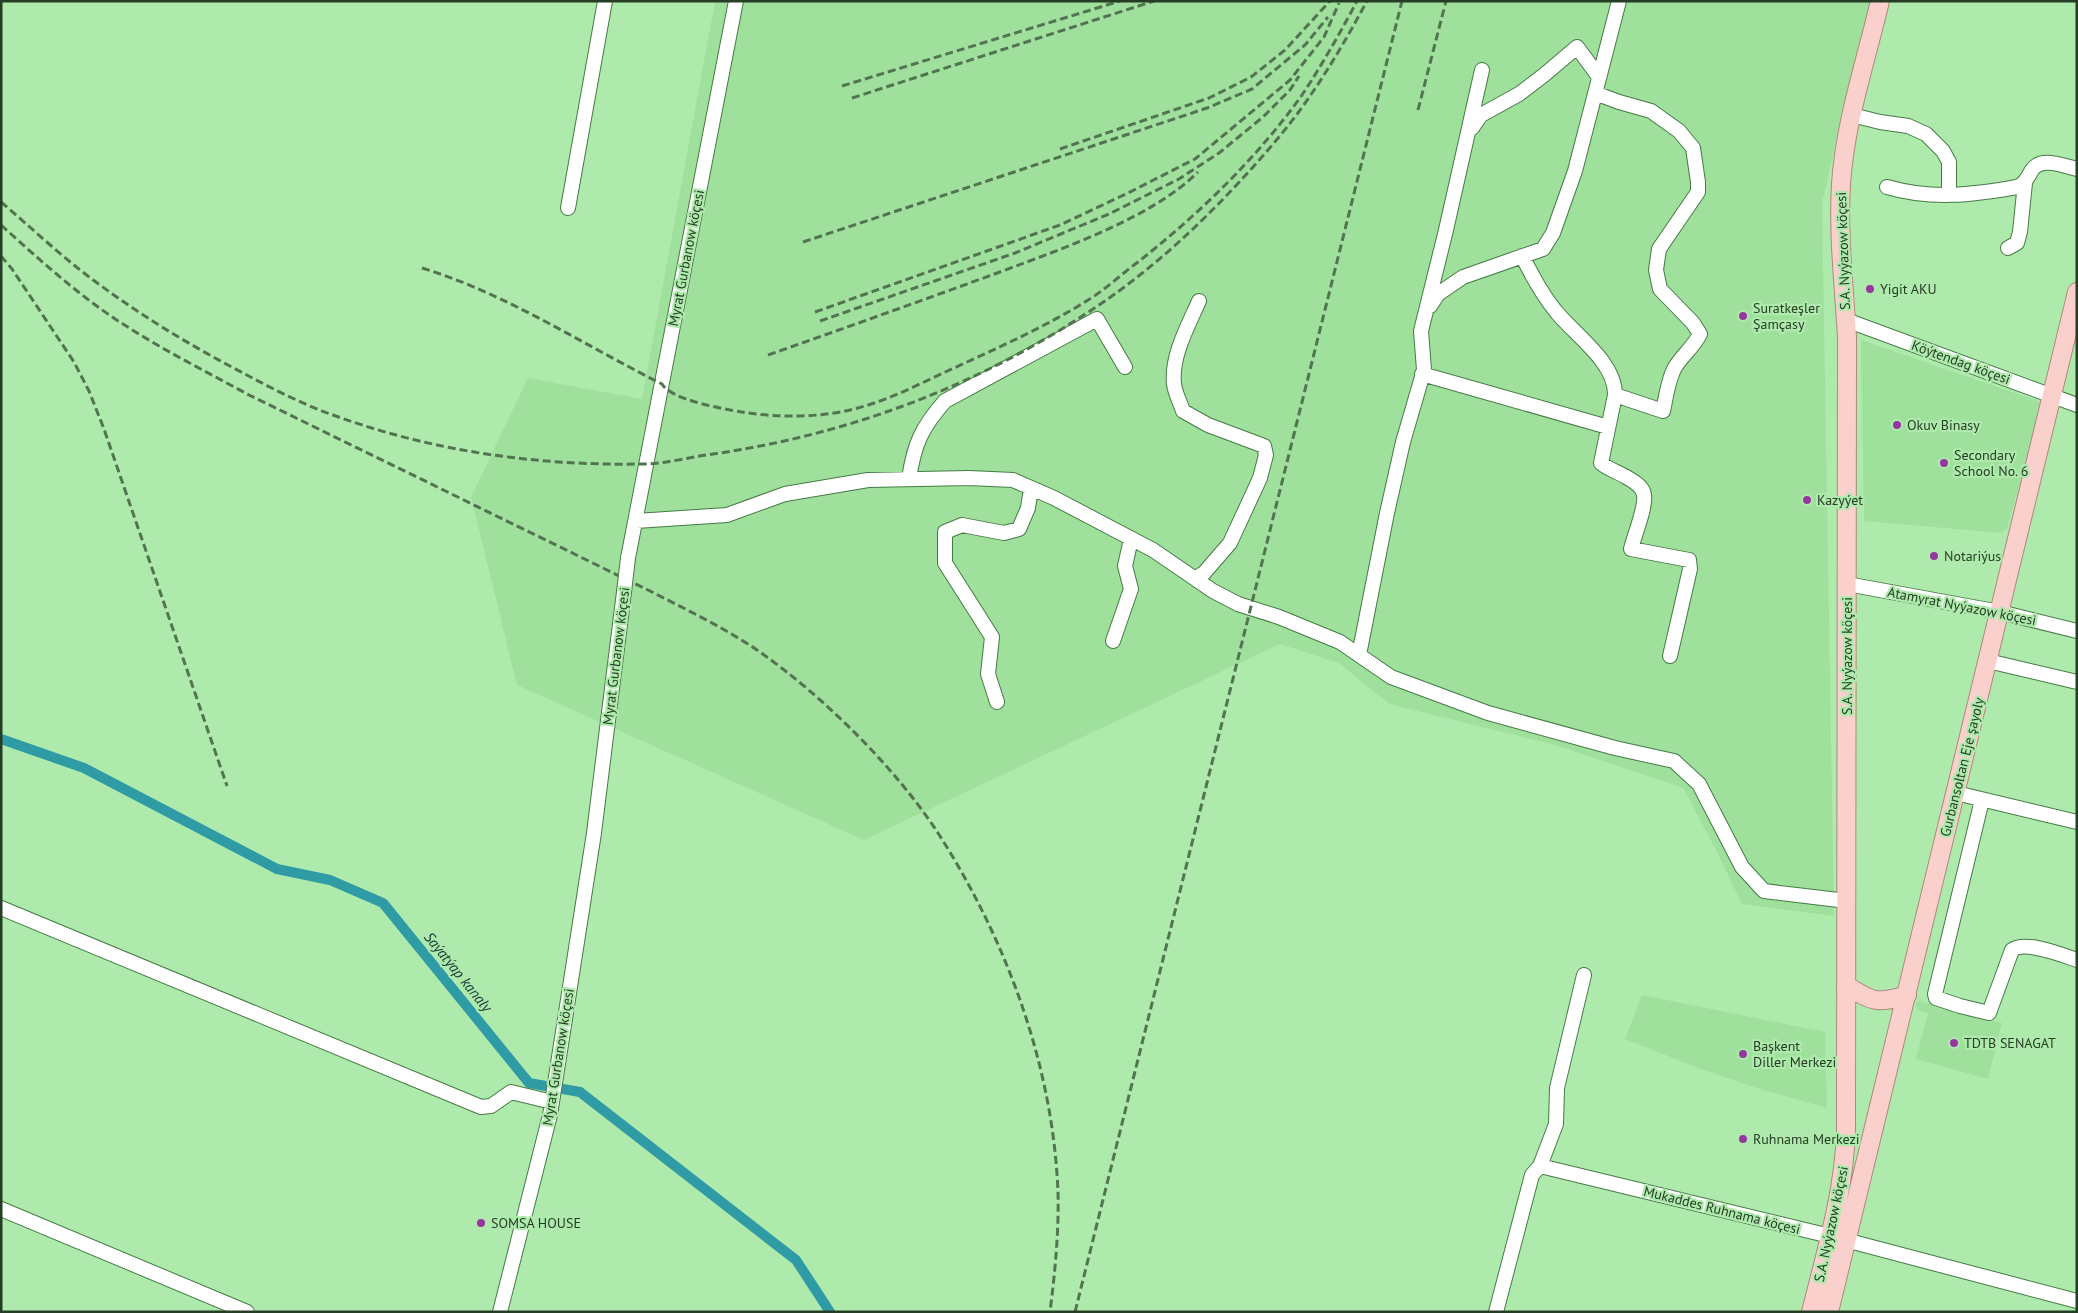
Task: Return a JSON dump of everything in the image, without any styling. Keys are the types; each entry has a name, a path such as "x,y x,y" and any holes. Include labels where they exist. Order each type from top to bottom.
{"main road":[{"name":"S.A. Nyýazow köçesi","path":"1829,1312 1846,1150 1846,320 1840,228 1841,185 1844,151 1880,1"},
{"name":"Gurbansoltan Eje şayoly","path":"1838,1239 1907,995 2077,292"},
{"path":"1846,985 1865,997 1879,1002 1907,995"},
{"name":"S.A. Nyýazow köçesi","path":"1811,1312 1838,1239"}],"street":[{"path":"568,208 606,1"},
{"name":"Myrat Gurbanow köçesi","path":"500,1312 550,1115 594,833 628,558 736,1"},
{"path":"1426,312 1438,294 1463,278 1543,249 1554,233 1575,171 1619,1"},
{"path":"1468,136 1481,115 1519,94 1577,47 1599,77"},
{"path":"1359,655 1387,513 1403,442 1422,374 1421,331 1482,70"},
{"path":"1595,93 1651,111 1679,131 1693,148 1698,182 1698,192 1659,249 1656,270 1660,290 1693,323 1700,334 1695,344 1681,358 1673,370 1663,410 1614,395"},
{"path":"1852,114 1880,122 1908,126 1926,134 1943,151 1948,162 1949,195"},
{"path":"2008,248 2017,243 2020,232 2025,183 2033,169 2043,163 2051,163 2077,169"},
{"path":"1888,187 1908,193 1949,195 2017,188 2025,183"},
{"path":"1522,256 1558,315 1596,353 1615,384 1601,463 1609,470 1627,477 1639,485 1644,495 1631,549 1689,560 1690,569 1670,656"},
{"path":"1196,578 1204,573 1230,543 1260,478 1266,455 1264,446 1208,426 1183,411 1174,385 1175,367 1182,341 1199,301"},
{"path":"909,479 913,455 920,435 929,419 945,401 1097,319 1125,367"},
{"name":"Köýtendag köçesi","path":"1846,320 2077,405"},
{"path":"1422,374 1608,427"},
{"path":"636,521 727,515 785,494 868,480 969,478 1013,480 1054,498 1131,539 1196,578 1213,591 1238,604 1279,617 1340,642 1391,677 1488,713 1615,748 1674,761 1700,784 1742,867 1764,891 1847,901"},
{"path":"997,702 988,674 992,637 945,564 945,532 962,525 1004,533 1020,529 1028,508 1031,488"},
{"path":"1112,641 1131,590 1125,566 1131,539"},
{"name":"Atamyrat Nyýazow köçesi","path":"1847,584 2000,612 2077,630"},
{"path":"1988,661 2077,682"},
{"path":"1956,793 2077,822"},
{"path":"1982,800 1935,994 1936,998 1947,1003 1989,1013 2012,950 2017,946 2029,946 2077,960"},
{"path":"1,908 481,1106 491,1106 511,1092 552,1102"},
{"path":"1496,1312 1532,1175 1540,1166 1556,1124 1557,1088 1584,975"},
{"name":"Mukaddes Ruhnama köçesi","path":"1540,1166 1838,1239 2077,1301"},
{"path":"1,1209 248,1312"}],"shaded area":[{"path":"715,1 1870,1 1822,202 1834,916 1742,904 1683,788 1559,746 1389,704 1339,663 1280,644 864,840 517,685 471,497 528,378 642,399"},
{"name":"Secondary School No. 6","path":"1861,340 2038,401 2043,405 2007,528 2002,533 1864,521"},
{"name":"Başkent Diller Merkezi","path":"1642,995 1825,1032 1827,1108 1760,1089 1698,1068 1625,1039"},
{"name":"TDTB SENAGAT","path":"1919,1001 2002,1023 1988,1079 1916,1059 1928,1013 1917,1010 1916,1003"}],"waterway":[{"name":"Saýatýap kanaly","path":"1,739 84,768 277,869 330,880 383,903 529,1083 580,1092 796,1260 830,1312"}],"railway":[{"path":"842,86 1120,1"},
{"path":"852,98 1154,1"},
{"path":"1060,149 1209,98 1251,77 1285,50 1330,1"},
{"path":"422,268 484,291 662,384 667,390 676,395 699,403 742,412 800,416 830,414 858,408 907,390 1059,317 1099,293 1161,244 1226,184 1285,118 1317,72 1357,1"},
{"path":"1,202 62,255 117,298 226,364 277,391 321,411 370,428 408,438 485,454 524,459 603,464 666,462 810,435 910,404 958,384 1005,361 1096,307 1122,289 1170,250 1259,161 1292,121 1315,88 1367,1"},
{"path":"1075,1312 1402,1"},
{"path":"1418,110 1446,1"},
{"path":"815,312 1060,225 1195,159 1290,80 1324,37 1339,3"},
{"path":"803,242 1207,108 1252,89 1305,45 1328,17"},
{"path":"820,321 1015,253 1109,214 1179,179 1219,153 1263,117 1290,90 1299,76"},
{"path":"768,355 989,276 1100,233 1154,205 1178,189 1198,172"},
{"path":"1,225 91,302 154,343 249,395 648,590 717,626 757,650 782,668 807,688 856,734 901,783 938,833 985,916 1005,960 1022,1005 1047,1097 1054,1144 1058,1192 1058,1222 1050,1312"},
{"path":"1,256 12,269 74,362 89,391 104,429 227,786"}],"place":[{"name":"Yigit AKU","path":"1870,289"},
{"name":"Suratkeşler Şamçasy","path":"1743,316"},
{"name":"Okuv Binasy","path":"1897,425"},
{"name":"Secondary School No. 6","path":"1944,463"},
{"name":"Kazyýet","path":"1807,500"},
{"name":"Notariýus","path":"1934,556"},
{"name":"TDTB SENAGAT","path":"1954,1043"},
{"name":"Başkent Diller Merkezi","path":"1743,1054"},
{"name":"Ruhnama Merkezi","path":"1743,1139"},
{"name":"SOMSA HOUSE","path":"481,1223"}]}
